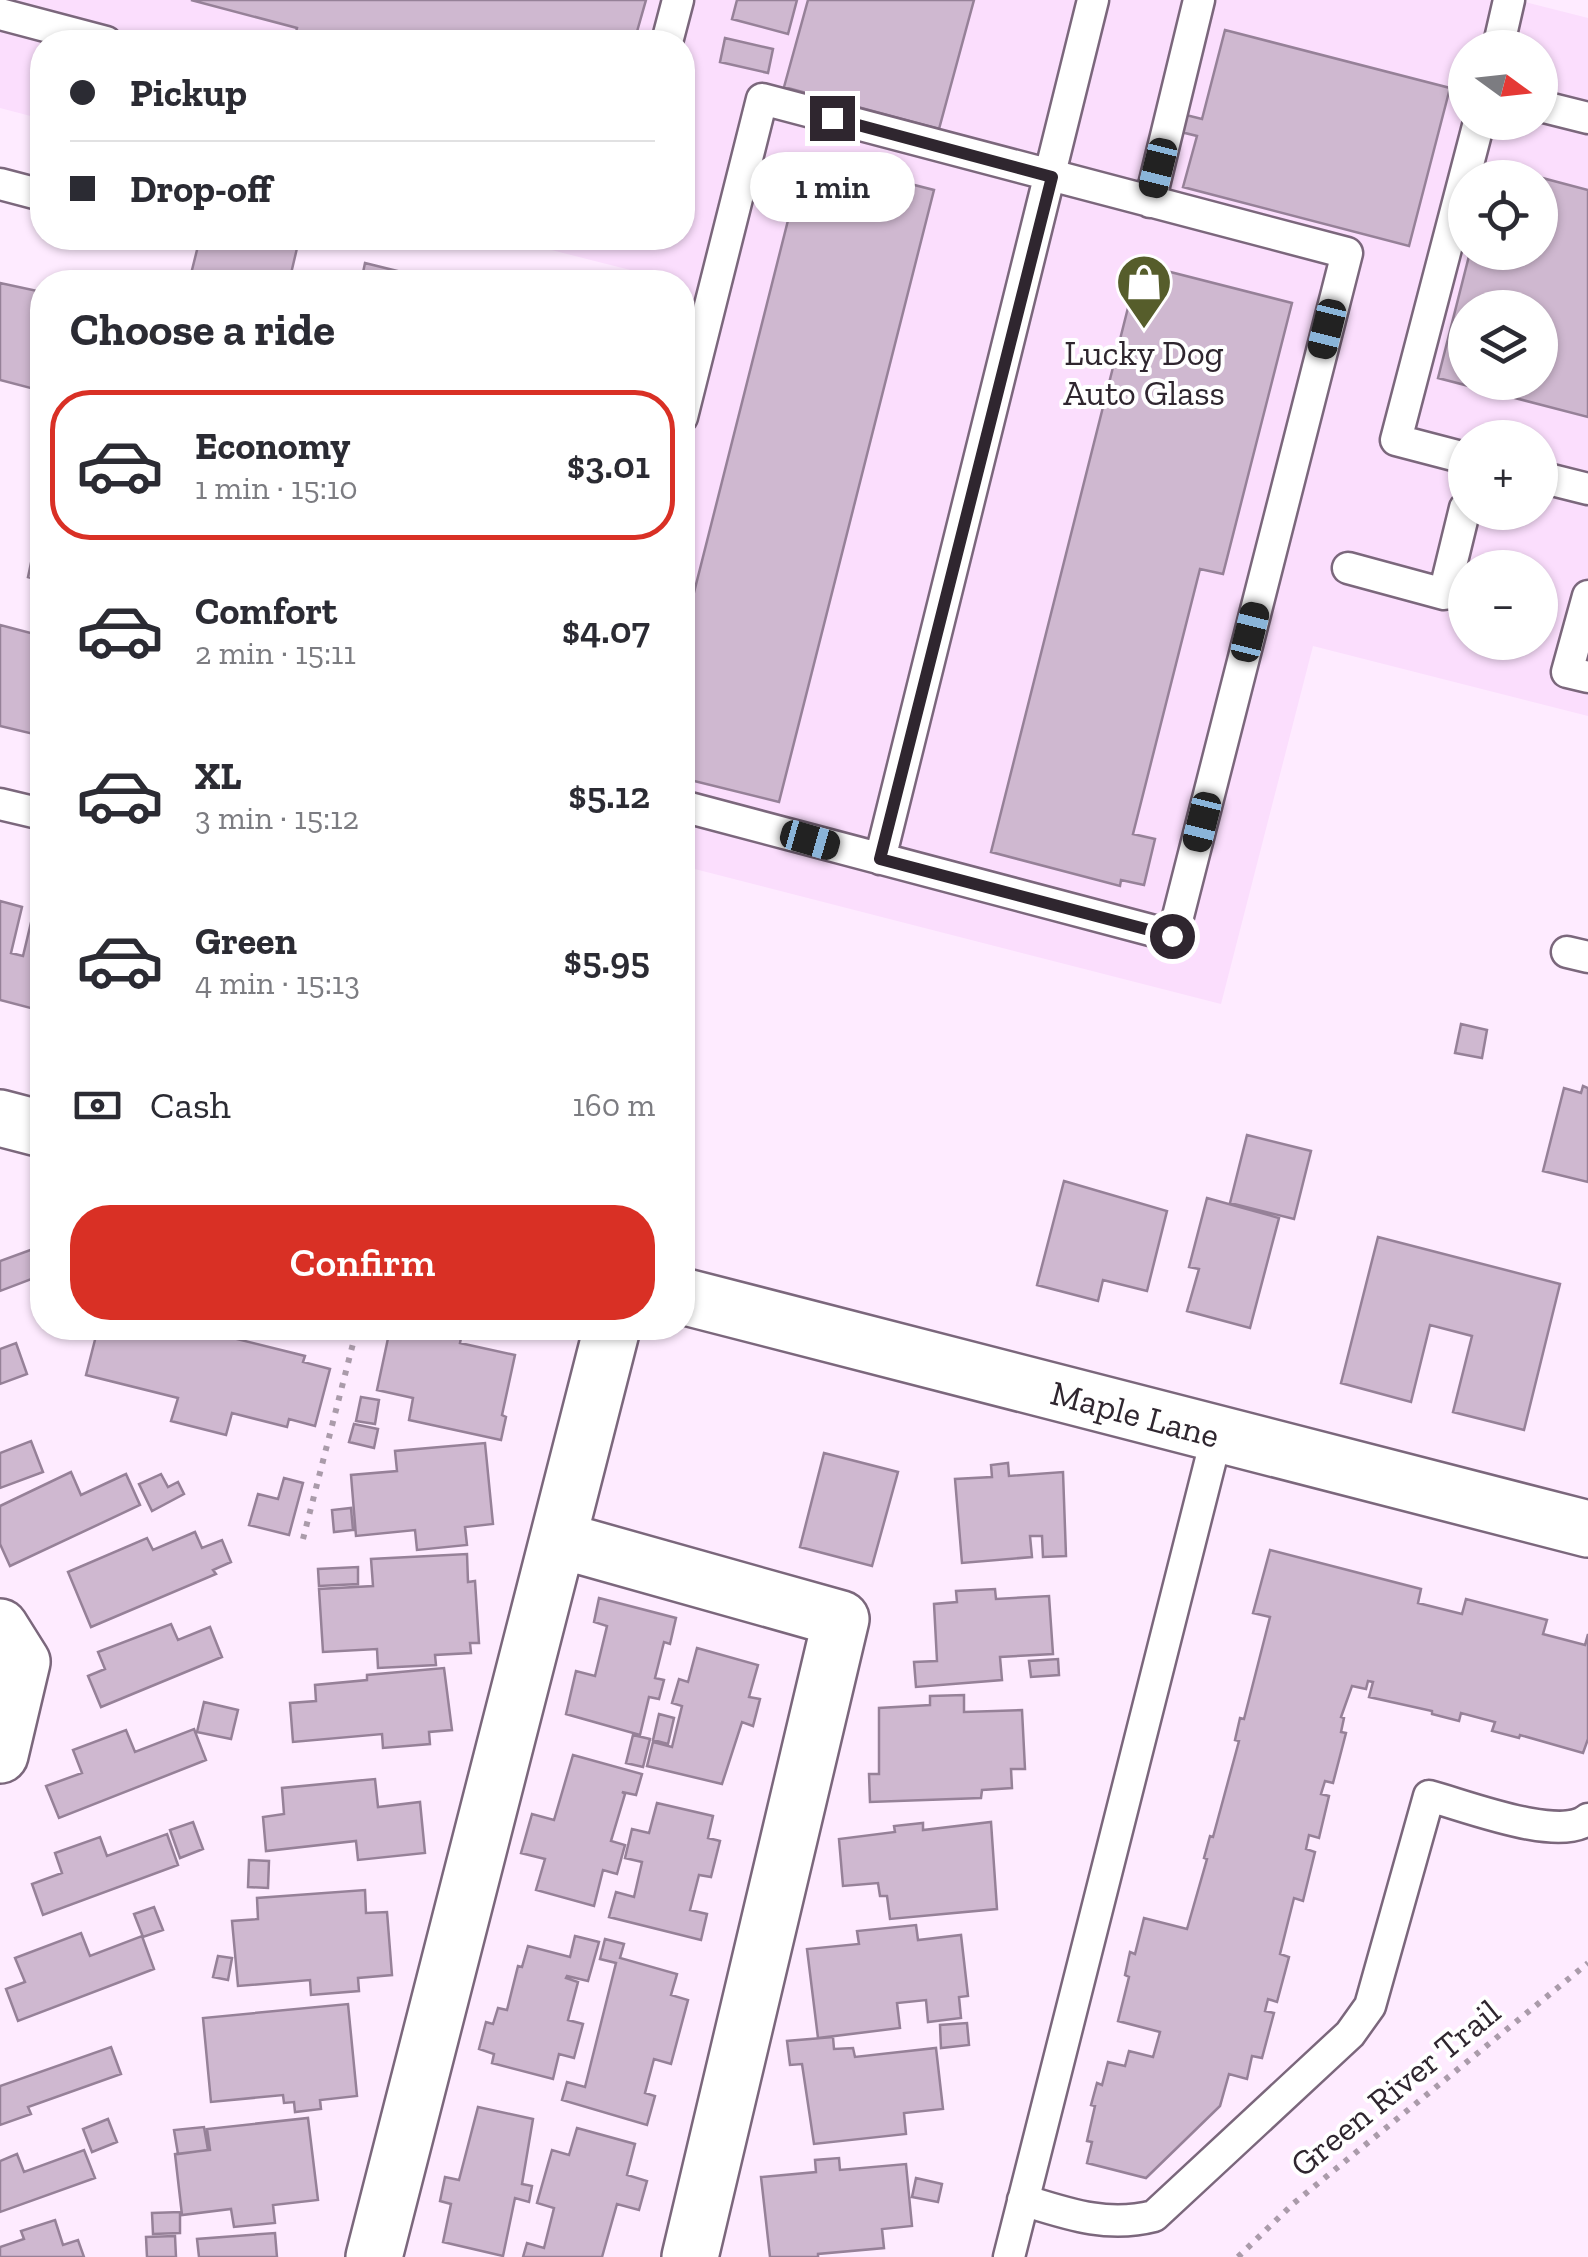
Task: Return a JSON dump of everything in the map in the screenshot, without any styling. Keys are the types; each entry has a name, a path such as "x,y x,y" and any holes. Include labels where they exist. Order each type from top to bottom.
{"street":[{"path":"0,1118 30,1126"},
{"name":"Maple Lane","path":"695,1299 1588,1530"},
{"path":"374,2257 609,1340"},
{"path":"560,1540 841,1619 690,2257"},
{"path":"0,1628 22,1662 0,1755"}],"lane":[{"path":"670,30 678,0"},
{"path":"880,859 1093,0"},
{"path":"1150,202 1199,0"},
{"path":"1502,30 1509,0"},
{"path":"0,14 61,30"},
{"path":"695,366 762,99 1347,253 1172,936 695,809"},
{"path":"1558,110 1588,118"},
{"path":"1448,454 1396,440 1474,140"},
{"path":"0,184 30,193"},
{"path":"1558,482 1588,490"},
{"path":"1348,568 1444,594 1460,530"},
{"path":"1588,596 1567,672 1588,678"},
{"path":"0,804 30,811"},
{"path":"1009,2257 1216,1435"},
{"path":"1023,2200 1091,2221 1131,2222 1154,2216 1350,2034 1370,2006 1429,1796 1554,1829 1582,1824 1588,1819"}],"path":[{"path":"303,1539 355,1340"},
{"name":"Green River Trail","path":"1238,2257 1294,2203 1588,1963"}],"shaded area":[{"path":"0,0 1517,0 1588,18 1588,716 1313,646 1221,1004 695,869 695,270 630,270 551,250 695,250 695,30 30,30 30,116 0,108"}],"building":[{"path":"191,0 646,0 637,30 297,28"},
{"path":"737,0 797,0 788,34 732,19"},
{"path":"808,0 974,0 939,129 784,87"},
{"path":"1225,30 1448,87 1409,246 1183,187 1197,136 1181,132 1186,115 1202,119"},
{"path":"725,38 773,49 768,73 720,62"},
{"path":"804,157 934,190 779,802 695,781 695,589"},
{"path":"1558,182 1588,190 1588,417 1523,400 1558,400 1558,290 1460,290 1465,270 1558,270"},
{"path":"197,250 297,250 292,270 192,270"},
{"path":"365,263 393,270 364,270"},
{"path":"1139,264 1292,303 1223,574 1200,569 1133,834 1155,839 1144,885 1121,880 1120,886 991,852"},
{"path":"0,283 30,289 30,388 0,380"},
{"path":"1448,339 1448,381 1438,378"},
{"path":"0,625 30,633 30,733 0,726"},
{"path":"0,901 22,907 11,953 23,956 30,927 30,1008 0,1000"},
{"path":"1461,1024 1487,1030 1482,1058 1455,1053"},
{"path":"1583,1086 1588,1088 1588,1182 1543,1171 1564,1088 1581,1093"},
{"path":"1247,1135 1311,1151 1294,1219 1230,1203"},
{"path":"1064,1181 1167,1211 1147,1291 1103,1280 1098,1301 1037,1285"},
{"path":"1207,1198 1279,1218 1250,1328 1187,1311 1199,1269 1189,1267"},
{"path":"1378,1237 1560,1284 1524,1430 1453,1412 1472,1336 1430,1325 1411,1402 1341,1383"},
{"path":"30,1250 30,1280 0,1291 0,1261"},
{"path":"95,1340 241,1340 305,1356 303,1362 330,1369 315,1426 289,1419 287,1427 232,1413 226,1435 171,1421 178,1398 86,1375"},
{"path":"388,1340 461,1340 460,1343 515,1355 502,1415 506,1417 501,1440 409,1420 413,1398 377,1390"},
{"path":"16,1343 27,1374 0,1384 0,1349"},
{"path":"361,1397 379,1400 375,1424 356,1421"},
{"path":"354,1424 378,1429 374,1448 349,1442"},
{"path":"31,1441 43,1472 0,1488 0,1453"},
{"path":"485,1443 493,1524 465,1527 467,1545 417,1550 415,1530 356,1536 351,1475 397,1471 395,1451"},
{"path":"824,1453 898,1472 872,1566 800,1547"},
{"path":"1008,1463 1009,1476 1063,1472 1066,1556 1043,1557 1042,1536 1030,1536 1032,1557 962,1563 955,1479 992,1477 991,1465"},
{"path":"71,1472 81,1495 126,1474 140,1505 10,1566 0,1544 0,1506"},
{"path":"161,1474 168,1487 178,1482 184,1494 152,1511 139,1484"},
{"path":"284,1478 303,1483 289,1535 249,1525 258,1494 278,1499"},
{"path":"351,1508 353,1530 334,1532 332,1510"},
{"path":"195,1532 202,1548 222,1540 231,1562 213,1570 216,1574 91,1627 68,1572 147,1538 153,1550"},
{"path":"1270,1550 1421,1589 1418,1603 1462,1614 1466,1599 1547,1620 1543,1634 1585,1645 1588,1634 1588,1739 1583,1753 1492,1731 1495,1722 1461,1713 1459,1721 1369,1697 1373,1682 1368,1681 1366,1689 1352,1686 1341,1717 1341,1732 1346,1733 1333,1783 1325,1781 1321,1794 1329,1796 1319,1838 1309,1835 1306,1849 1315,1852 1303,1901 1294,1898 1280,1954 1289,1957 1277,2002 1268,1999 1265,2011 1274,2013 1262,2058 1252,2056 1247,2079 1229,2074 1220,2106 1146,2178 1087,2163 1092,2142 1087,2141 1095,2106 1091,2105 1108,2062 1125,2066 1129,2051 1153,2057 1160,2032 1118,2021 1129,1977 1125,1975 1130,1952 1135,1954 1144,1918 1187,1929 1239,1741 1235,1740 1240,1718 1244,1719 1270,1617 1253,1613"},
{"path":"467,1554 468,1582 475,1581 479,1643 470,1643 471,1653 435,1655 436,1665 378,1668 377,1649 323,1652 319,1589 373,1586 371,1559"},
{"path":"358,1567 358,1584 319,1586 318,1569"},
{"path":"995,1589 996,1599 1049,1596 1053,1654 1000,1657 1002,1680 916,1687 914,1662 937,1661 934,1604 957,1602 956,1591"},
{"path":"599,1598 676,1618 670,1644 664,1642 655,1678 664,1680 659,1699 649,1697 640,1735 566,1714 576,1671 595,1676 607,1626 594,1622"},
{"path":"171,1624 178,1640 210,1627 222,1657 101,1707 88,1676 105,1669 98,1652"},
{"path":"697,1648 758,1665 749,1697 760,1699 753,1726 742,1722 722,1784 647,1766 653,1742 672,1747 682,1706 672,1703 679,1679 688,1682"},
{"path":"1058,1659 1059,1675 1031,1677 1029,1661"},
{"path":"444,1668 452,1730 429,1732 430,1744 383,1748 382,1734 293,1742 290,1703 316,1701 315,1685 367,1680 367,1675"},
{"path":"964,1695 964,1712 1022,1710 1025,1769 1011,1769 1012,1788 982,1790 981,1798 870,1802 869,1774 879,1774 879,1708 930,1705 930,1696"},
{"path":"204,1702 238,1710 231,1739 197,1732"},
{"path":"659,1714 674,1718 668,1744 653,1740"},
{"path":"194,1729 206,1760 59,1818 46,1786 82,1773 73,1750 126,1730 135,1752"},
{"path":"633,1735 650,1739 643,1767 626,1763"},
{"path":"573,1755 642,1774 636,1795 622,1792 625,1794 611,1841 625,1845 617,1874 603,1870 594,1906 536,1890 545,1859 521,1853 532,1814 554,1820"},
{"path":"375,1779 378,1807 420,1802 425,1853 358,1860 356,1841 266,1851 263,1817 284,1814 282,1788"},
{"path":"657,1803 713,1816 708,1838 720,1841 711,1877 699,1875 690,1910 707,1914 701,1940 609,1917 616,1892 634,1897 642,1862 625,1858 632,1829 649,1833"},
{"path":"193,1822 203,1849 180,1858 170,1830"},
{"path":"991,1822 997,1909 890,1919 887,1896 880,1896 878,1883 843,1886 839,1839 895,1832 894,1826 923,1823 923,1830"},
{"path":"167,1834 178,1865 43,1915 32,1884 62,1873 55,1853 100,1837 107,1856"},
{"path":"249,1860 269,1861 268,1888 248,1887"},
{"path":"365,1890 366,1913 387,1912 392,1975 358,1978 359,1991 311,1995 310,1980 238,1986 232,1921 258,1919 257,1898"},
{"path":"154,1907 163,1930 143,1937 134,1914"},
{"path":"916,1925 918,1940 961,1935 968,1996 959,1997 961,2018 928,2022 926,2000 897,2003 900,2028 818,2038 807,1949 859,1944 857,1931"},
{"path":"81,1933 90,1956 142,1936 154,1969 18,2021 6,1989 25,1982 15,1958"},
{"path":"575,1936 599,1942 588,1981 566,1978 578,1982 568,2020 583,2024 574,2058 559,2054 553,2079 492,2063 494,2054 479,2049 486,2022 493,2024 498,2008 507,2010 518,1966 522,1967 528,1946 570,1957"},
{"path":"605,1939 624,1944 620,1958 677,1974 671,1995 688,2000 671,2064 654,2059 645,2093 655,2096 647,2125 562,2100 567,2082 585,2087 616,1963 600,1959"},
{"path":"218,1956 232,1958 228,1980 213,1977"},
{"path":"348,2004 357,2096 320,2100 321,2109 295,2112 294,2102 284,2103 283,2095 211,2102 203,2018"},
{"path":"967,2023 969,2045 941,2048 940,2025"},
{"path":"833,2037 834,2049 853,2048 855,2057 936,2048 943,2109 904,2113 906,2134 814,2144 802,2064 790,2065 787,2041"},
{"path":"111,2047 121,2074 28,2107 31,2114 0,2125 0,2086"},
{"path":"478,2107 533,2119 522,2184 532,2186 529,2202 515,2198 503,2256 443,2242 451,2204 440,2201 445,2177 459,2180"},
{"path":"308,2118 318,2200 273,2205 275,2223 234,2227 231,2209 182,2215 175,2154 210,2150 207,2129"},
{"path":"108,2119 117,2142 92,2152 83,2129"},
{"path":"204,2127 208,2150 178,2154 174,2130"},
{"path":"577,2128 635,2144 627,2175 647,2181 639,2210 617,2204 602,2257 523,2257 527,2243 544,2248 554,2208 537,2203 552,2150 569,2155"},
{"path":"84,2150 95,2178 0,2212 0,2161 17,2154 24,2172"},
{"path":"839,2158 840,2170 906,2164 912,2226 882,2229 884,2248 818,2257 770,2257 761,2177 816,2172 815,2160"},
{"path":"916,2178 942,2184 938,2202 912,2197"},
{"path":"180,2212 180,2233 153,2234 152,2213"},
{"path":"55,2220 63,2245 78,2240 84,2257 0,2257 0,2247 24,2239 21,2231"},
{"path":"275,2233 277,2257 199,2257 197,2239"},
{"path":"175,2236 176,2257 147,2257 146,2237"}],"place":[{"name":"Lucky Dog Auto Glass","path":"1144,331"}],"route":[{"path":"832,118 1052,177 880,859 1172,936"}]}
